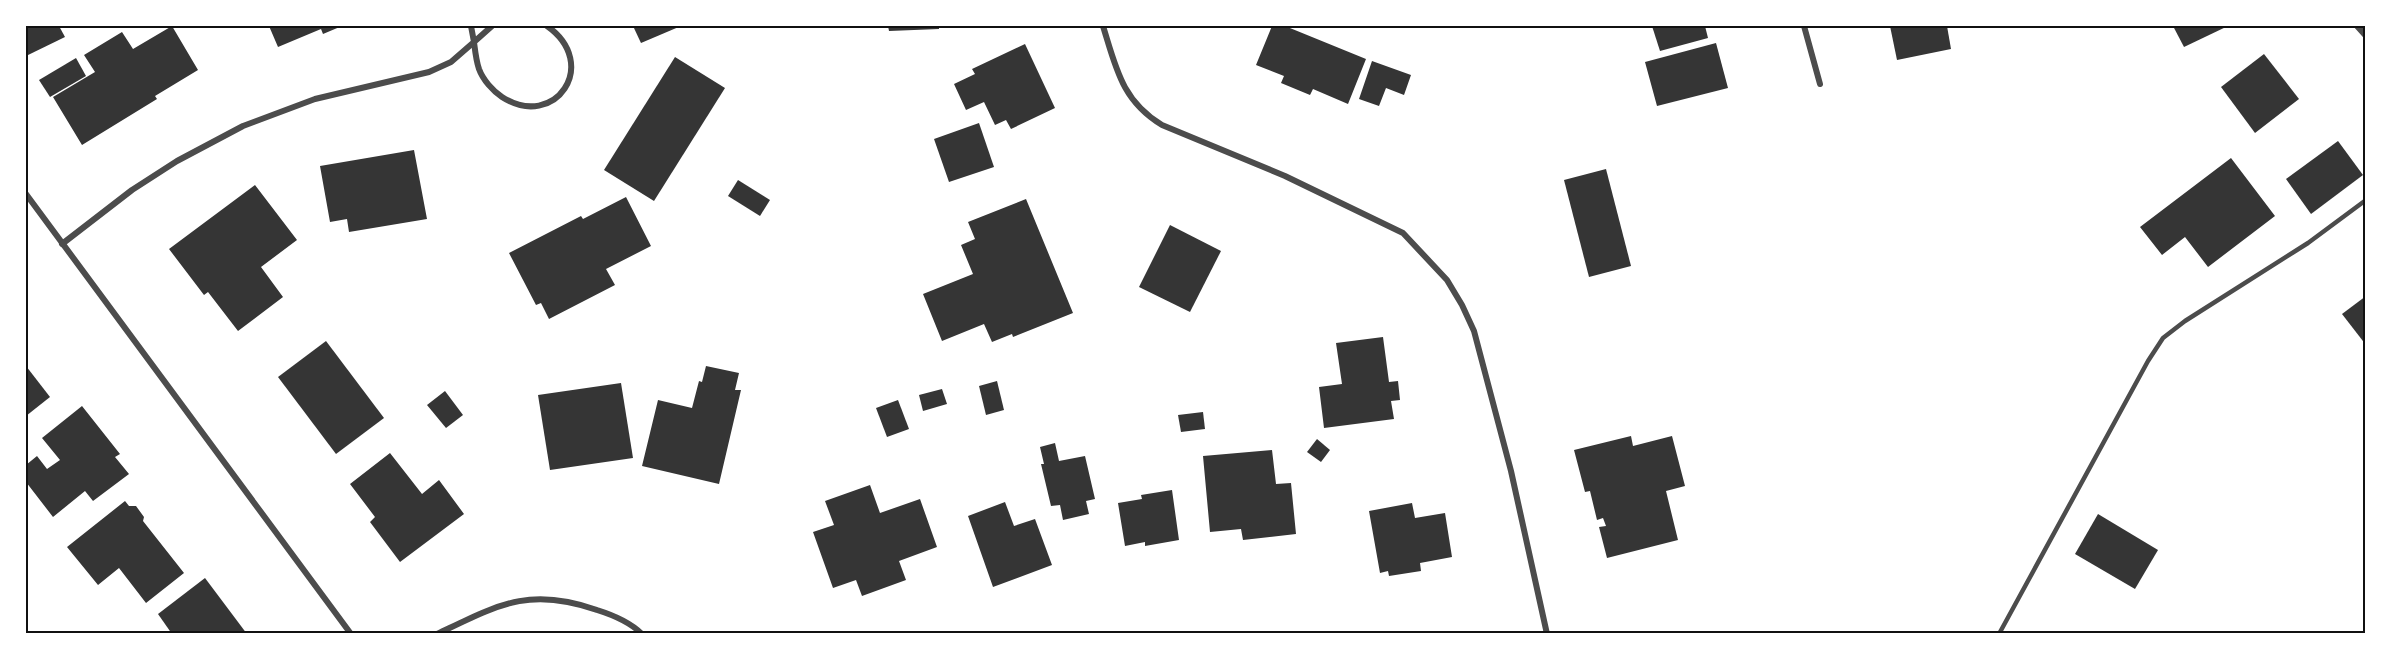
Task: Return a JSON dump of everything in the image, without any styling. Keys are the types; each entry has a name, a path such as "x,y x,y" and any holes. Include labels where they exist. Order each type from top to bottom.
{"street":[{"path":"471,26 479,68 489,84 498,94 516,105 537,106 551,102 571,80 570,57 564,43 547,26"},
{"path":"62,244 177,161 243,126 315,99 429,72 451,62 492,26"},
{"path":"1104,26 1119,75 1139,109 1150,118 1295,181 1403,233 1447,280 1474,331 1511,471 1547,633"},
{"path":"1804,26 1820,84"},
{"path":"2357,26 2366,36"},
{"path":"26,194 351,633"},
{"path":"437,633 498,605 518,600 545,598 574,602 613,615 642,633"}],"lane":[{"path":"1999,633 2142,371 2163,338 2185,321 2308,243 2366,201"}],"building":[{"path":"26,26 59,26 65,37 26,56"},
{"path":"172,26 198,70 155,96 157,99 82,145 53,97 95,72 84,55 122,32 133,49"},
{"path":"269,26 342,26 323,34 321,29 278,47"},
{"path":"633,26 681,26 641,43"},
{"path":"888,26 939,26 939,29 889,31"},
{"path":"1272,26 1285,26 1366,59 1348,104 1313,89 1310,95 1281,83 1284,76 1256,65"},
{"path":"1652,26 1705,26 1708,38 1660,51"},
{"path":"1890,26 1947,26 1951,49 1897,60"},
{"path":"2173,26 2228,26 2184,47"},
{"path":"1716,43 1728,88 1657,106 1645,62"},
{"path":"1025,44 1055,108 1011,129 1006,120 995,125 984,102 966,110 954,84 975,74 972,69"},
{"path":"2264,54 2299,99 2255,133 2221,87"},
{"path":"675,57 725,88 654,201 604,170"},
{"path":"76,58 86,76 50,97 39,80"},
{"path":"1372,61 1411,75 1404,95 1386,88 1379,106 1359,99"},
{"path":"979,123 994,167 949,182 934,139"},
{"path":"2338,141 2363,175 2311,214 2286,179"},
{"path":"414,150 427,219 349,232 347,219 330,222 320,166"},
{"path":"2231,158 2275,216 2208,267 2185,237 2162,255 2140,227"},
{"path":"1606,169 1631,266 1589,277 1564,180"},
{"path":"738,180 770,200 760,216 728,196"},
{"path":"255,185 297,240 261,267 283,297 238,331 208,292 204,295 169,249"},
{"path":"626,197 651,246 606,269 615,285 549,319 541,303 536,305 509,253 581,216 583,219"},
{"path":"1026,199 1073,313 1013,337 1012,334 992,342 984,324 942,341 923,294 973,274 961,245 975,239 968,222"},
{"path":"1170,225 1221,251 1190,312 1139,287"},
{"path":"2366,296 2366,345 2342,314"},
{"path":"1383,337 1389,382 1398,381 1400,400 1391,401 1394,419 1324,428 1319,387 1342,384 1336,343"},
{"path":"326,341 384,418 336,454 278,377"},
{"path":"26,366 50,397 26,416"},
{"path":"706,366 739,373 735,390 741,390 719,484 642,466 658,400 692,408 699,381 702,382"},
{"path":"997,381 1004,410 986,415 979,386"},
{"path":"621,383 633,458 550,470 538,395"},
{"path":"942,389 947,404 923,411 919,395"},
{"path":"445,391 463,415 446,428 427,405"},
{"path":"898,400 909,429 887,437 876,408"},
{"path":"82,406 120,454 115,457 129,474 93,501 85,491 53,517 26,482 26,465 37,456 47,469 60,460 42,438"},
{"path":"1203,412 1205,429 1181,432 1178,415"},
{"path":"1631,436 1633,446 1672,436 1685,486 1666,491 1678,540 1607,558 1599,527 1606,526 1603,518 1597,520 1590,491 1585,492 1574,450"},
{"path":"1317,439 1330,450 1321,462 1307,452"},
{"path":"1055,443 1059,461 1085,456 1095,499 1086,501 1089,514 1063,520 1060,505 1051,506 1041,464 1044,464 1040,447"},
{"path":"1272,450 1276,484 1291,483 1296,534 1243,540 1241,529 1210,532 1203,456"},
{"path":"390,453 422,494 439,480 464,514 400,562 370,522 375,517 350,484"},
{"path":"870,485 880,513 920,499 937,547 899,561 906,580 862,596 856,580 833,588 813,532 834,525 825,501"},
{"path":"1172,490 1179,540 1145,546 1145,542 1125,546 1118,503 1142,499 1141,495"},
{"path":"125,501 129,506 136,506 144,517 143,521 184,573 146,603 119,568 98,585 67,547"},
{"path":"1005,502 1014,526 1035,519 1052,565 993,587 968,516"},
{"path":"1412,503 1415,518 1445,513 1452,557 1420,563 1421,571 1389,576 1388,571 1380,573 1369,511"},
{"path":"2098,514 2158,550 2135,589 2075,554"},
{"path":"205,578 247,634 172,634 158,614"}]}
